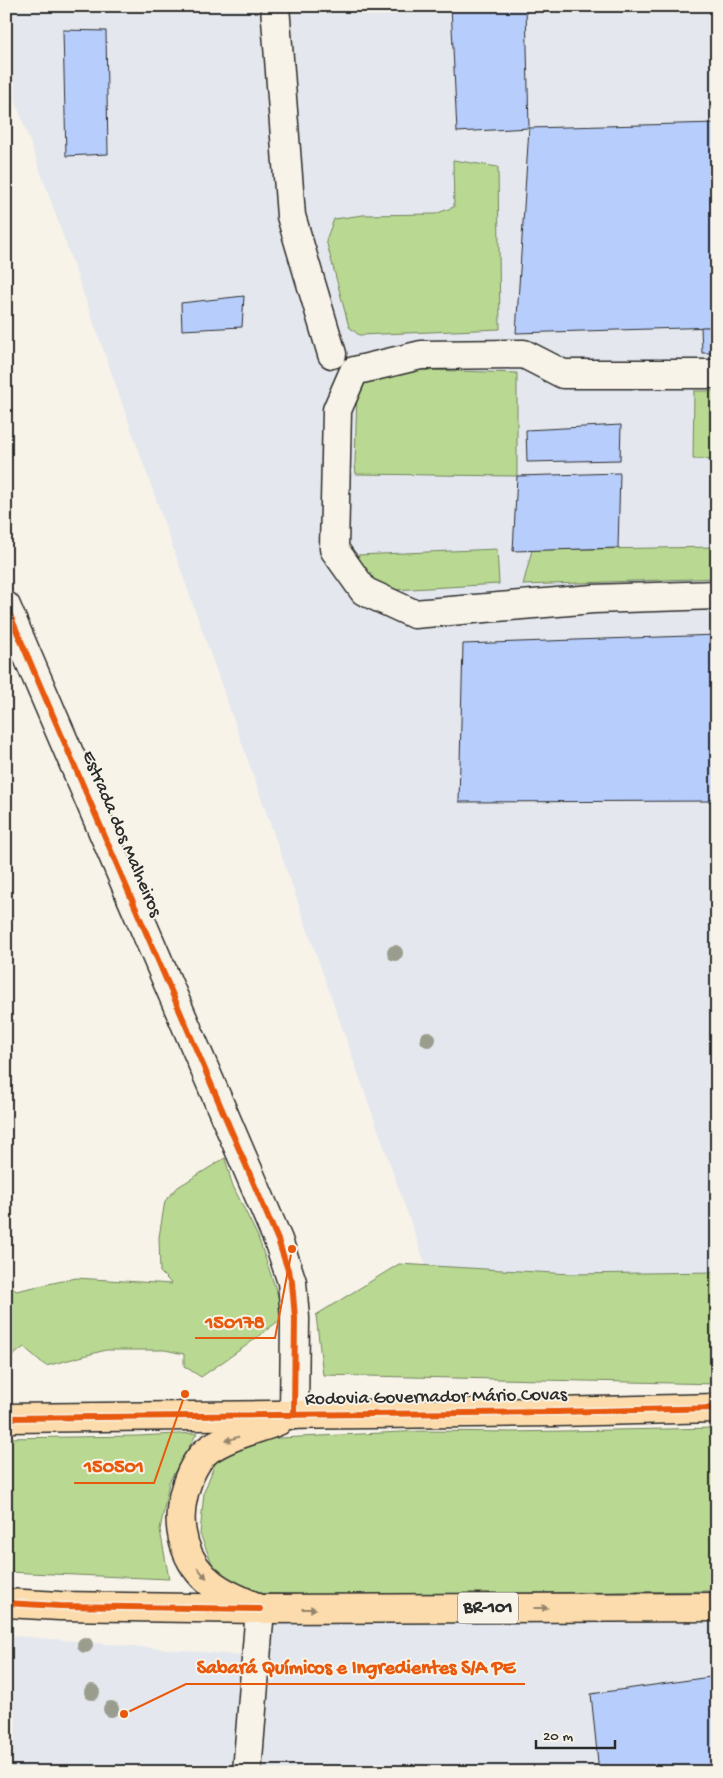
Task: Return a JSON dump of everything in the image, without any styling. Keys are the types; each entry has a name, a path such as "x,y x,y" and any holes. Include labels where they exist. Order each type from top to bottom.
{"highway":[{"name":"Rodovia Governador Mário Covas","path":"6,1418 557,1412 717,1408"},
{"path":"260,1610 213,1585 191,1560 184,1545 180,1526 181,1506 187,1484 195,1467 206,1451 222,1442 294,1415"},
{"name":"BR-101","path":"6,1603 70,1607 260,1610 717,1607"}],"street":[{"path":"275,6 291,216 332,354"},
{"path":"717,374 563,374 524,354 421,355 354,371 338,410 334,548 364,591 414,614 593,599 717,595"},
{"name":"Estrada dos Malheiros","path":"6,606 278,1240 292,1282 295,1318 294,1415"},
{"path":"247,1772 260,1610"}],"shaded area":[{"path":"6,6 717,6 717,1337 451,1337 6,74"},
{"path":"717,1611 717,1772 254,1772 271,1617"},
{"path":"6,1635 247,1656 236,1772 6,1772"}],"green space":[{"path":"453,160 498,167 500,329 359,335 349,327 326,240 334,219 363,215 435,214 454,207"},
{"path":"366,368 517,373 517,476 356,474 357,392"},
{"path":"694,391 717,391 717,460 693,459"},
{"path":"717,547 717,578 523,585 532,550"},
{"path":"497,549 499,584 393,590 375,589 362,574 358,555"},
{"path":"225,1158 232,1184 258,1237 285,1316 201,1377 184,1366 184,1354 165,1350 106,1350 46,1366 24,1347 6,1361 6,1280 16,1291 76,1278 172,1284 160,1272 159,1237 165,1201 178,1187"},
{"path":"399,1264 571,1274 717,1272 717,1384 323,1375 316,1315"},
{"path":"717,1428 717,1591 325,1595 249,1593 213,1566 200,1534 204,1492 216,1461 260,1439 422,1431 512,1432"},
{"path":"197,1433 169,1482 160,1530 169,1579 6,1572 6,1438"}],"building":[{"path":"62,6 90,6 62,11"},
{"path":"451,6 526,6 529,128 457,132"},
{"path":"63,30 106,31 108,154 66,156"},
{"path":"717,123 717,327 516,333 529,128"},
{"path":"244,296 242,327 182,330 181,303"},
{"path":"701,327 717,327 717,353 702,353"},
{"path":"621,425 620,460 527,462 526,430"},
{"path":"620,473 618,548 513,551 517,476"},
{"path":"717,635 717,801 459,802 463,644"},
{"path":"717,1676 717,1772 599,1772 591,1694"}],"cycle path":[{"path":"6,606 278,1240 292,1282 295,1318 294,1415"},
{"path":"6,1418 557,1412 717,1408"},
{"path":"6,1603 60,1606 260,1609"}],"place":[{"name":"150178","path":"292,1249"},
{"name":"150501","path":"185,1394"},
{"name":"Sabará Químicos e Ingredientes S/A PE","path":"124,1714"}]}
